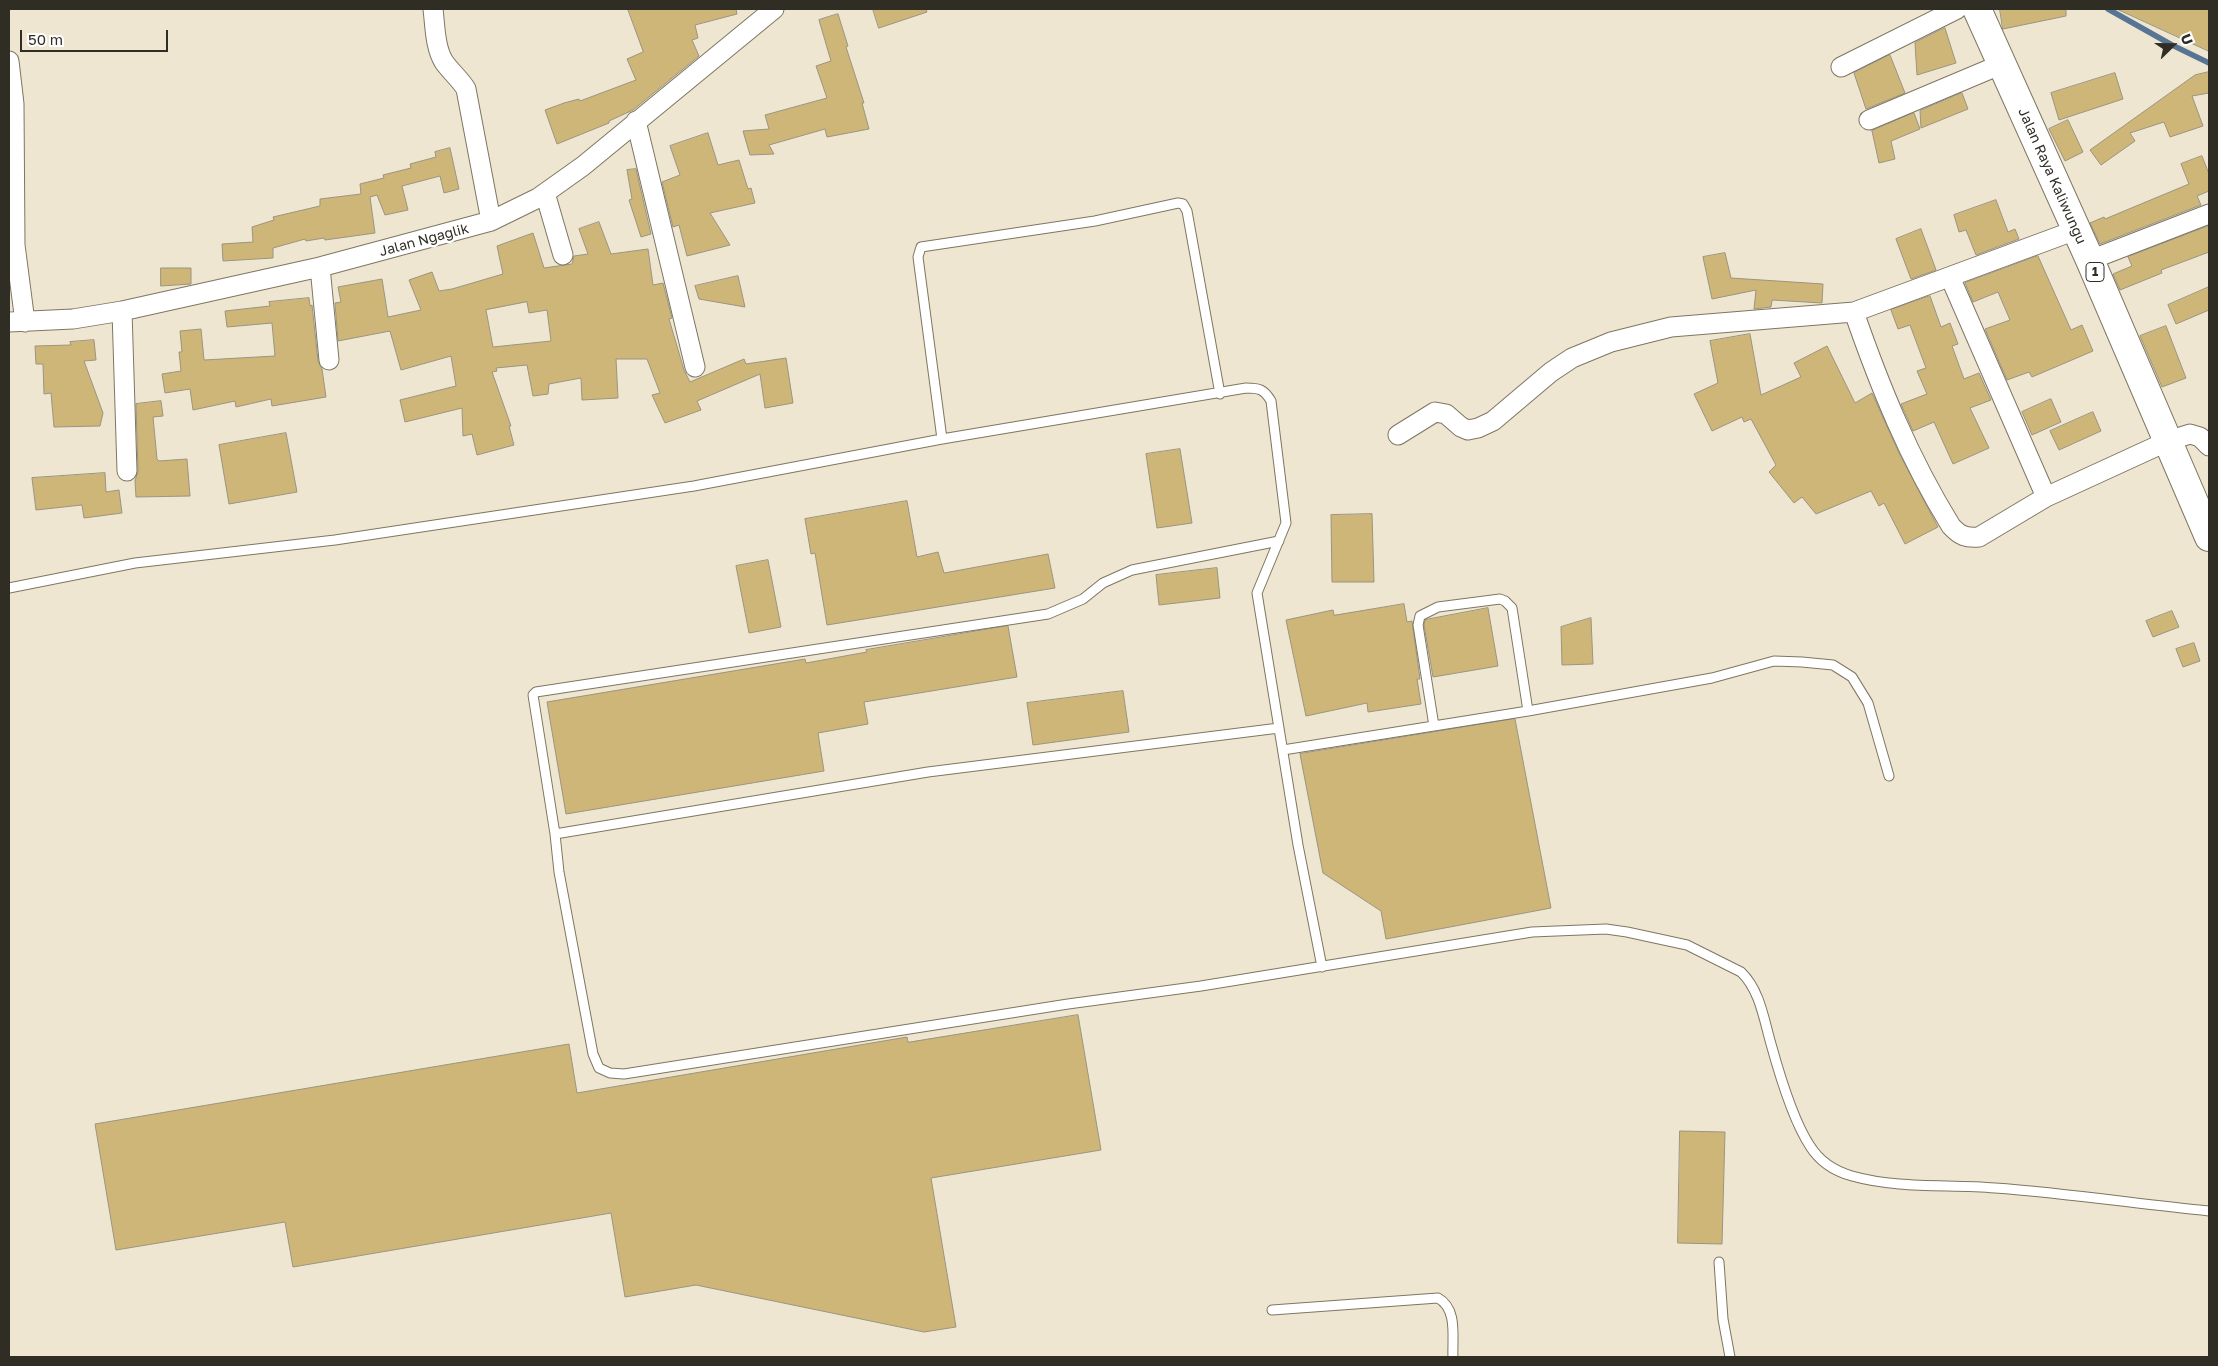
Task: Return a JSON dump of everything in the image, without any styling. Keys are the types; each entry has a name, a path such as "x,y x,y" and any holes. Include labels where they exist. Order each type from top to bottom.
{"main road":[{"name":"Jalan Raya Kaliwungu","path":"1977,9 2090,260 2209,535"}],"street":[{"path":"433,9 440,52 444,61 466,90 491,221"},
{"name":"Jalan Ngaglik","path":"17,322 73,319 122,312 320,267 491,221 545,193 583,166 774,9"},
{"path":"1841,67 1956,9"},
{"path":"9,61 14,104 17,322"},
{"path":"1869,120 2002,64"},
{"path":"636,121 695,367"},
{"path":"545,193 564,255"},
{"path":"2090,260 2209,214"},
{"path":"1398,435 1435,412 1446,414 1461,427 1468,430 1486,426 1551,372 1572,358 1611,342 1671,327 1854,312 2076,230"},
{"path":"320,267 329,360"},
{"path":"1950,277 2046,497"},
{"path":"122,312 127,471"},
{"path":"1854,312 1876,377 1902,438 1937,503 1958,534 1967,538 1979,537 2046,497 2168,441 2190,434 2200,436 2209,446"}],"lane":[{"path":"942,439 918,257 921,247 1095,221 1178,203 1183,204 1187,211 1220,394"},
{"path":"9,588 135,563 335,540 694,486 942,439 1258,388 1266,392 1271,401 1286,523 1258,586 1257,593 1298,845 1322,967"},
{"path":"1279,541 1132,570 1103,583 1083,599 1048,614 540,690 534,695 559,872 593,1054 599,1068 610,1073 624,1074 1322,967 1532,932 1606,929 1687,945 1741,972 1752,985 1777,1064 1802,1132 1810,1147 1828,1166 1852,1176 1902,1184 1995,1188 2209,1211"},
{"path":"1434,726 1418,625 1420,616 1438,607 1500,599 1512,608 1528,711"},
{"path":"1283,750 1528,711 1712,678 1774,661 1833,664 1852,678 1868,702 1889,776"},
{"path":"555,834 928,772 1279,728"},
{"path":"1720,1262 1723,1319 1730,1357"},
{"path":"1272,1310 1438,1298 1446,1302 1452,1317 1453,1357"}],"building":[{"path":"628,9 736,9 737,14 695,25 698,38 692,40 699,56 633,110 609,121 609,123 557,144 545,110 579,99 580,101 636,80 627,59 643,52"},
{"path":"873,9 926,9 927,12 879,28"},
{"path":"2000,9 2066,9 2066,16 2003,29"},
{"path":"2117,9 2209,9 2209,51"},
{"path":"838,14 848,46 846,47 864,103 862,103 869,129 827,137 825,129 769,145 774,154 750,155 743,131 769,129 765,115 827,98 816,66 831,61 819,20"},
{"path":"1945,28 1956,63 1917,75 1915,43"},
{"path":"1890,55 1905,93 1866,109 1854,73"},
{"path":"2209,72 2209,93 2192,96 2203,126 2170,137 2164,122 2130,133 2135,141 2101,165 2090,150 2195,75"},
{"path":"2115,73 2123,99 2059,120 2051,93"},
{"path":"1962,93 1968,109 1921,128 1920,111"},
{"path":"1914,113 1920,129 1891,141 1895,159 1879,163 1872,131"},
{"path":"2068,120 2083,152 2065,161 2049,129"},
{"path":"708,133 718,165 739,160 748,189 751,188 755,203 710,213 730,245 687,256 679,225 673,227 662,182 680,175 670,146"},
{"path":"450,148 459,189 444,193 440,176 402,186 408,210 385,215 377,195 370,197 375,233 325,240 324,238 306,241 305,239 273,248 273,258 223,261 222,244 253,242 252,227 274,220 273,217 320,206 320,199 361,194 360,184 384,178 383,175 411,168 410,164 436,157 435,152"},
{"path":"2202,156 2209,174 2209,191 2197,196 2201,205 2100,244 2090,223 2104,217 2105,219 2189,184 2181,164"},
{"path":"636,169 651,234 641,237 629,200 632,199 627,170"},
{"path":"1996,200 2008,232 2015,229 2019,239 1976,255 1966,230 1959,232 1954,215"},
{"path":"599,222 611,254 648,249 653,285 663,283 672,318 669,319 684,370 690,382 744,359 746,364 786,358 793,403 765,408 760,374 697,401 701,410 665,423 652,395 660,393 647,359 616,359 618,398 582,400 581,378 549,384 548,394 533,396 527,365 496,368 497,371 492,372 511,426 509,426 514,445 477,455 472,434 463,436 462,408 405,422 400,400 456,386 451,356 401,370 390,331 338,341 335,303 341,302 338,287 382,279 388,317 421,310 409,280 432,272 439,291 503,274 497,246 533,233 544,268 572,264 574,256 588,254 579,229","holes":["527,302 529,313 547,310 551,341 493,347 486,310"]},
{"path":"2209,226 2209,252 2161,270 2162,273 2120,290 2113,274 2132,266 2128,257"},
{"path":"1921,229 1936,270 1911,279 1896,239"},
{"path":"1725,253 1731,278 1823,284 1822,303 1772,300 1771,307 1754,309 1756,290 1712,299 1703,257"},
{"path":"2038,256 2071,330 2082,325 2093,351 2032,377 2029,372 2007,380 1985,329 2010,320 1998,292 1973,302 1965,283"},
{"path":"161,268 191,268 191,284 161,286"},
{"path":"738,276 745,307 699,299 695,286"},
{"path":"2209,287 2209,310 2176,324 2168,305"},
{"path":"1930,296 1941,327 1950,323 1958,344 1952,346 1964,379 1979,373 1991,400 1970,408 1989,448 1953,464 1934,422 1913,431 1901,404 1927,394 1917,371 1926,368 1910,325 1898,329 1891,310"},
{"path":"309,298 310,306 312,305 318,361 322,369 326,397 272,406 271,399 236,407 235,401 193,410 190,389 165,393 162,374 181,371 179,352 182,352 180,331 201,329 204,360 275,356 272,323 227,327 225,311 270,306 269,302"},
{"path":"2166,326 2186,378 2162,387 2140,336"},
{"path":"1750,334 1761,395 1801,377 1794,363 1827,346 1855,403 1872,393 1899,453 1938,527 1905,544 1884,503 1879,506 1871,491 1816,514 1802,497 1794,503 1769,472 1776,465 1751,419 1744,422 1742,417 1712,431 1694,394 1718,383 1710,341"},
{"path":"94,340 96,360 84,361 103,413 100,426 54,427 51,393 44,394 43,364 36,364 35,346 71,345 70,342"},
{"path":"2051,399 2061,422 2032,435 2022,412"},
{"path":"161,401 163,416 153,417 157,459 159,461 187,459 190,496 136,497 135,481 138,471 136,404"},
{"path":"2093,412 2101,431 2059,450 2050,431"},
{"path":"286,433 297,492 229,504 219,445"},
{"path":"1180,449 1192,523 1157,528 1146,454"},
{"path":"105,473 106,492 119,490 122,513 84,518 82,505 36,510 32,478"},
{"path":"907,501 917,557 938,552 944,573 1048,554 1055,588 827,625 815,553 811,554 805,519"},
{"path":"1372,514 1374,582 1332,582 1331,515"},
{"path":"768,560 781,627 749,633 736,566"},
{"path":"1217,568 1220,598 1159,605 1156,575"},
{"path":"1404,604 1407,622 1412,621 1420,679 1417,679 1421,704 1368,712 1367,703 1306,716 1286,620 1333,610 1334,615"},
{"path":"1488,608 1498,666 1433,677 1424,625 1425,620"},
{"path":"2172,611 2179,627 2153,637 2146,621"},
{"path":"1591,618 1593,664 1562,665 1561,627"},
{"path":"1008,626 1017,677 864,702 868,724 818,733 824,771 566,814 547,702 805,659 806,663 867,652 866,650"},
{"path":"2194,643 2200,661 2183,667 2176,649"},
{"path":"1123,691 1129,732 1033,745 1027,703"},
{"path":"1515,719 1551,908 1386,939 1381,911 1323,873 1300,754"},
{"path":"1078,1015 1101,1150 931,1178 956,1327 924,1332 696,1285 625,1297 611,1213 293,1267 285,1222 116,1250 95,1124 569,1044 577,1093 907,1037 908,1042"},
{"path":"1680,1131 1725,1132 1722,1244 1678,1243"}],"waterway":[{"path":"2108,9 2172,45 2209,63"}]}
